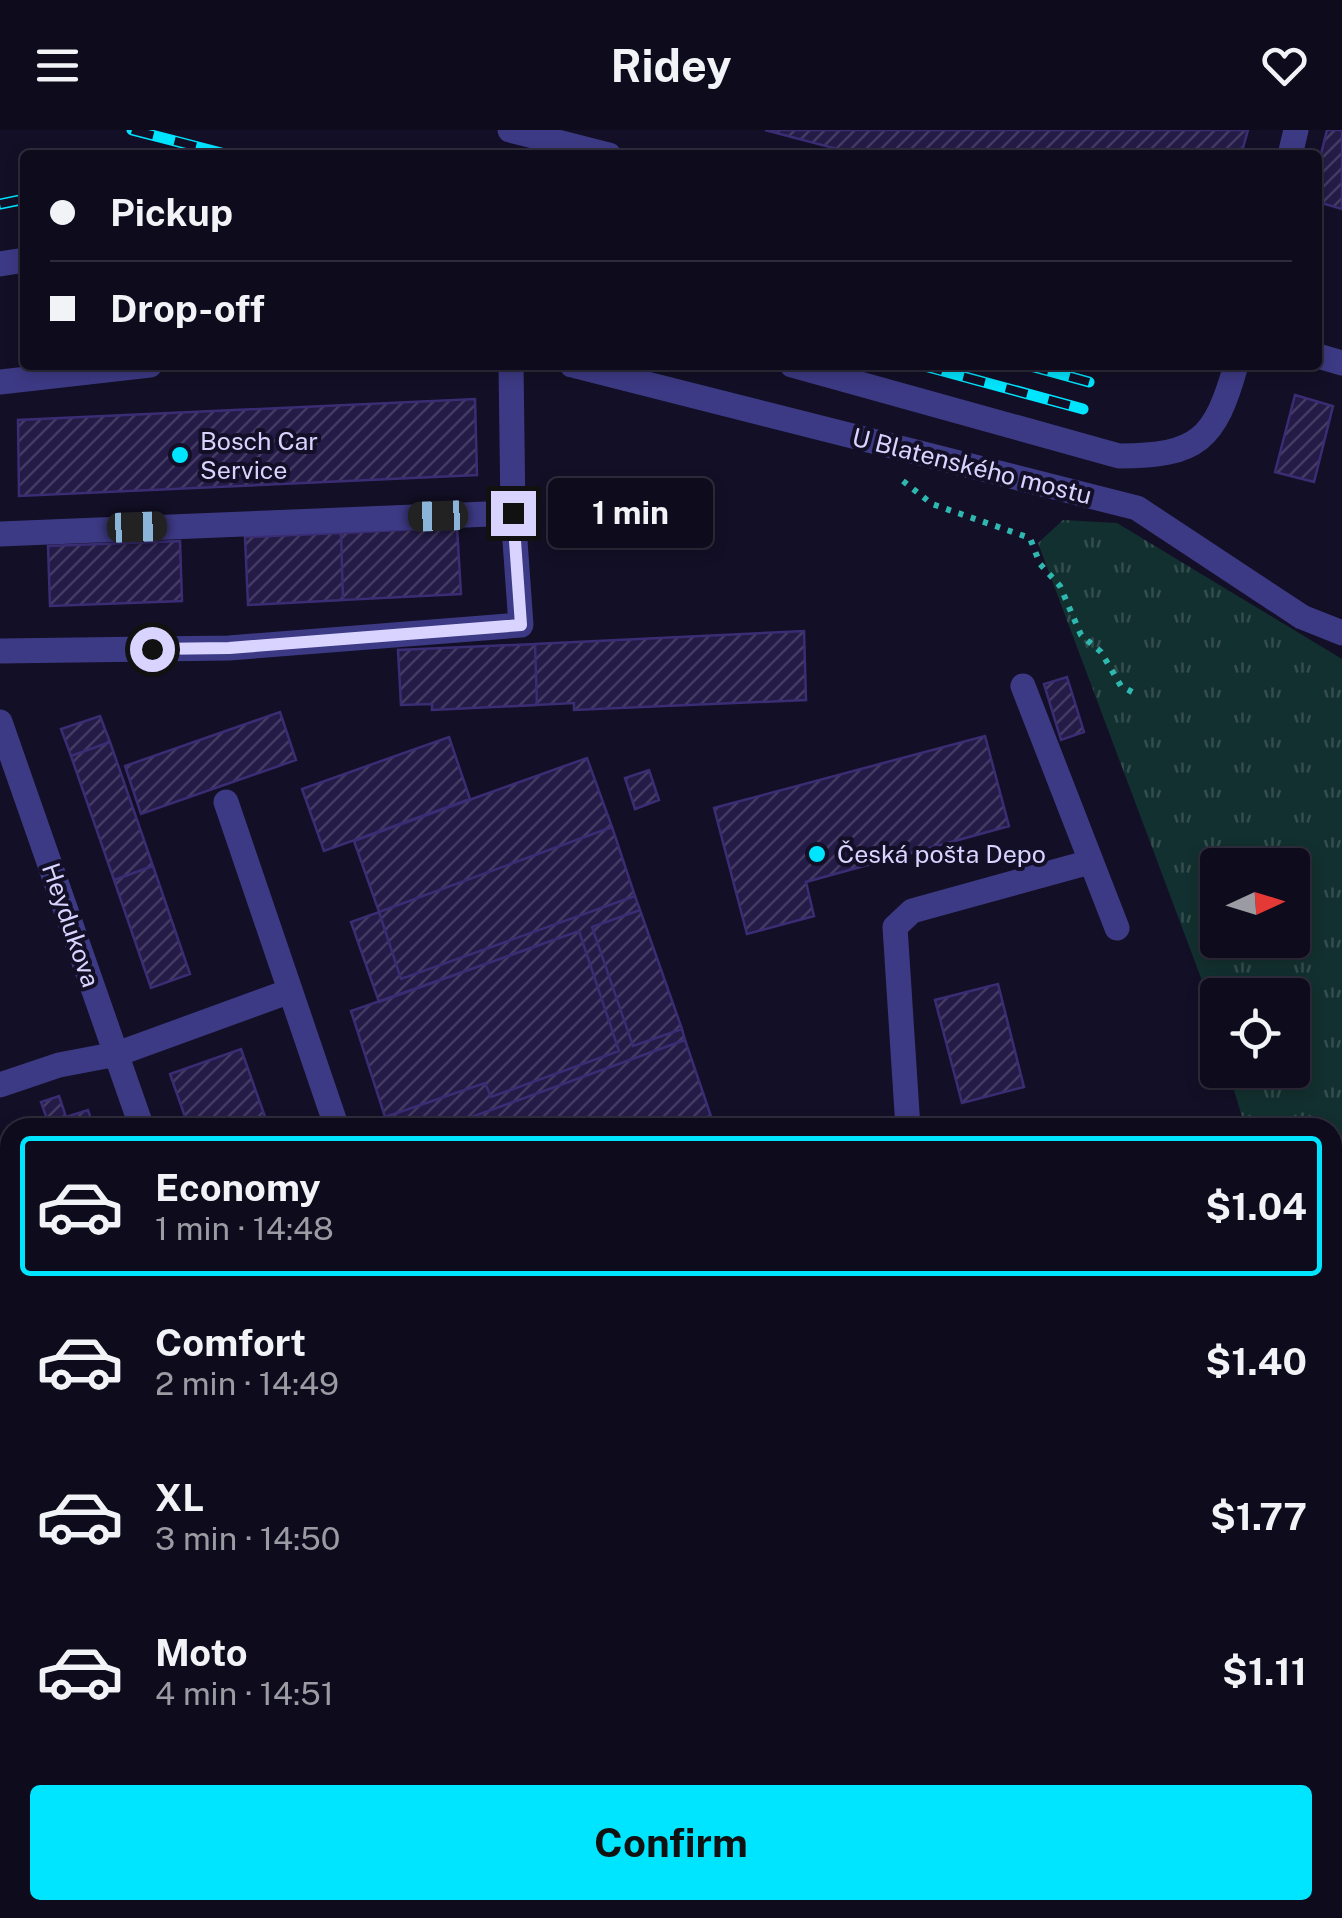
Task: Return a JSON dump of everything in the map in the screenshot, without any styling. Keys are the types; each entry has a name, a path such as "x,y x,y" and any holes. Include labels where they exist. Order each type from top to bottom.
{"street":[{"path":"510,130 589,150"},
{"path":"0,382 106,370"},
{"path":"0,650 229,648 521,625 513,513 511,370"},
{"name":"U Blatenského mostu","path":"592,370 1137,508 1302,617 1342,633"},
{"path":"810,370 1120,456 1166,456 1202,440 1224,406 1235,370"},
{"path":"0,534 513,513"},
{"path":"1023,686 1117,928"},
{"name":"Heydukova","path":"0,722 138,1118"},
{"path":"226,802 334,1118"},
{"path":"907,1118 895,927 912,910 1090,862"},
{"path":"0,1085 59,1065 116,1054 290,990"}],"path":[{"path":"898,477 932,504 1030,538 1040,564 1060,586 1081,635 1101,652 1121,686 1134,693"}],"green space":[{"path":"1063,520 1117,523 1342,659 1342,1118 1242,1118 1233,1088 1310,1088 1310,978 1201,978 1038,543"}],"building":[{"path":"765,130 1248,130 1242,150 841,150"},
{"path":"1327,130 1342,130 1342,209 1322,203 1322,150"},
{"path":"1295,395 1333,406 1314,482 1275,472"},
{"path":"475,399 477,475 19,496 18,420"},
{"path":"457,527 461,594 343,600 341,533"},
{"path":"341,533 343,600 248,605 245,537"},
{"path":"180,541 182,601 50,606 48,546"},
{"path":"804,631 806,700 574,710 574,703 537,705 535,644"},
{"path":"535,644 537,705 432,710 432,704 401,705 398,650"},
{"path":"1067,677 1084,732 1061,740 1044,684"},
{"path":"280,712 296,760 141,814 125,766"},
{"path":"100,716 110,742 71,756 61,729"},
{"name":"Česká pošta Depo","path":"985,736 1009,826 806,882 814,916 747,934 714,808"},
{"path":"449,737 470,799 324,851 302,789"},
{"path":"110,742 153,866 114,880 71,756"},
{"path":"587,758 612,827 379,912 354,841"},
{"path":"649,770 659,800 635,809 625,778"},
{"path":"612,827 635,896 401,979 379,912"},
{"path":"153,866 190,974 151,988 114,880"},
{"path":"635,896 640,910 592,927 633,1046 682,1029 685,1040 469,1118 385,1118 485,1083 491,1097 619,1051 579,931 379,1002 351,922 379,912 401,979"},
{"path":"640,910 682,1029 633,1046 592,927"},
{"path":"579,931 619,1051 491,1097 485,1083 385,1117 351,1011"},
{"path":"998,984 1024,1087 962,1103 935,1000"},
{"path":"685,1040 712,1118 469,1118"},
{"path":"241,1049 265,1118 185,1118 170,1074"},
{"path":"59,1096 66,1117 88,1110 91,1118 47,1118 41,1102"}],"railway":[{"path":"132,130 210,150"},
{"path":"0,204 20,200"},
{"path":"939,370 1083,409"},
{"path":"1045,370 1089,382"}],"place":[{"name":"Bosch Car Service","path":"180,455"},
{"name":"Česká pošta Depo","path":"817,854"}],"route":[{"path":"152,649 229,648 521,625 513,513"}]}
